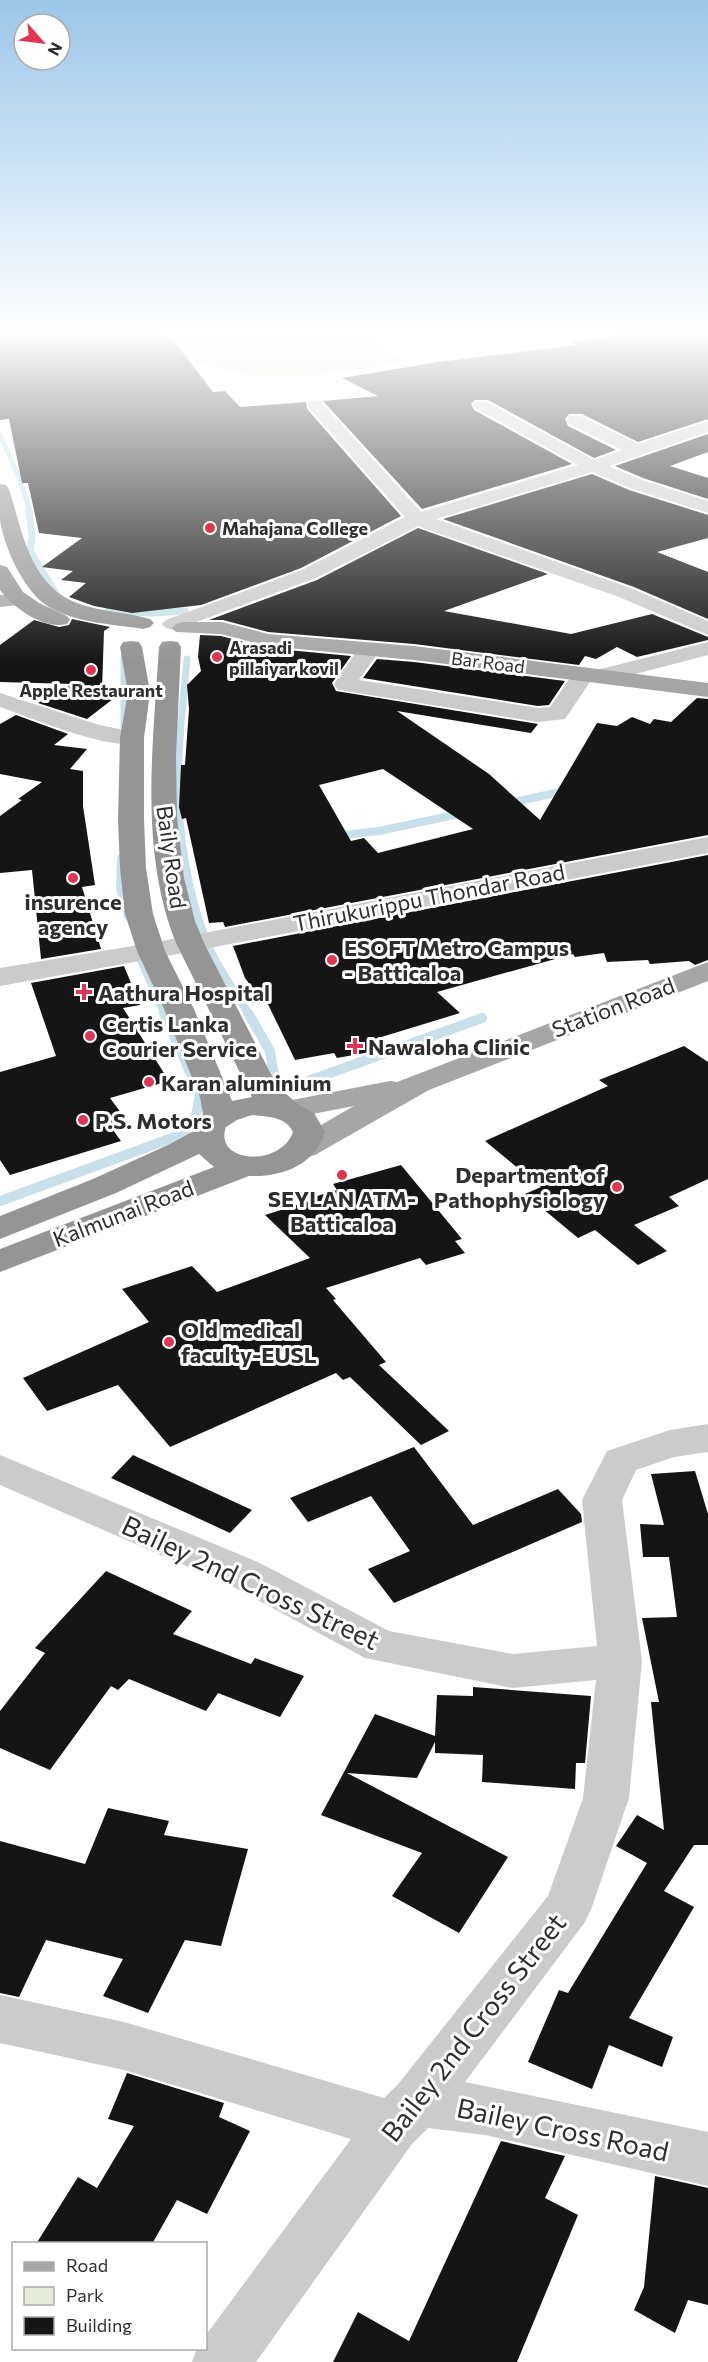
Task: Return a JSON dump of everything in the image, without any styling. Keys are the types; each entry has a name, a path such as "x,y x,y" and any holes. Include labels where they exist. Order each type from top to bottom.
{"highway":[{"path":"0,489 32,579 48,597 72,608 143,623 177,636"},
{"path":"0,571 9,600 66,622 148,650 177,636"},
{"path":"124,642 125,628 143,623"},
{"name":"Baily Road","path":"177,636 164,756 164,817 171,879 190,943 264,1091 287,1110"},
{"name":"Baily Road","path":"124,642 139,692 132,738 133,868 139,914 151,951 179,1009 216,1097 213,1126"},
{"path":"271,1106 287,1110 300,1117 308,1127 309,1137 304,1148 294,1156 264,1166 246,1166 217,1156 209,1147 213,1126 234,1109 271,1106"},
{"name":"Kalmunai Road","path":"0,1228 156,1164 213,1126"},
{"name":"Kalmunai Road","path":"0,1261 246,1166"}],"main road":[{"name":"Bar Road","path":"177,636 267,640 414,653 708,690"},
{"name":"Station Road","path":"304,1148 418,1083 708,971"},
{"name":"Station Road","path":"287,1110 418,1083"}],"street":[{"path":"349,443 417,519 626,593 708,629"},
{"path":"549,443 593,466 636,484 708,507"},
{"path":"622,443 638,451"},
{"path":"177,636 309,574 417,519 593,466 660,443"},
{"path":"369,650 345,684 538,715 557,714 592,675 708,648"},
{"path":"0,700 94,731 132,738"},
{"name":"Thirukurippu Thondar Road","path":"0,976 151,951 708,845"},
{"path":"620,1661 602,1500 621,1461 670,1444 708,1438"},
{"name":"Bailey 2nd Cross Street","path":"0,1469 245,1574 380,1646 513,1671 620,1661 606,1798 568,1907 406,2113 221,2362"},
{"name":"Bailey Cross Road","path":"0,2019 406,2113 485,2110 708,2159"}],"building":[{"name":"Mahajana College","path":"14,443 337,443 401,516 301,568 201,605 132,613 94,606 69,597 86,583 61,580 73,571 42,567 82,538 39,533 28,483 22,483"},
{"path":"362,443 534,443 572,464 422,509"},
{"path":"567,443 602,443 616,450 594,458"},
{"path":"681,443 708,443 708,452 670,466 708,478 708,499 643,478 615,466"},
{"path":"592,474 629,490 708,515 708,538 657,552 708,572 708,619 634,587 443,519"},
{"path":"418,528 548,574 444,611 571,634 652,614 708,637 708,640 637,657 617,647 596,659 585,656 579,665 414,644 268,632 223,620 209,620 317,580"},
{"path":"72,619 110,627 104,631 102,689 122,692 87,719 38,703 73,684 0,682 0,645 34,620 59,627 69,625"},
{"path":"200,635 221,636 267,648 351,656 332,683 336,691 538,724 531,733 397,711 489,774 540,820 597,723 617,726 632,717 650,724 654,719 671,722 697,698 708,699 708,835 225,927 223,922 209,923 186,818 182,819 179,807 181,765 185,765 189,709 187,685 201,671 198,657","holes":["383,769 473,829 378,853 364,838 351,841 319,785"]},
{"path":"377,659 565,681 549,705 538,706 363,678"},
{"path":"16,715 68,734 54,745 87,749 70,769 83,771 83,806 95,885 82,887 101,949 41,959 32,870 0,873 0,816 22,800 18,799 42,782 0,774 0,724"},
{"path":"708,855 708,960 695,965 689,961 650,964 648,960 607,962 604,953 575,957 573,954 437,992 460,1013 375,1039 381,1050 337,1058 334,1053 295,1060 264,996 259,997 245,978 233,946"},
{"path":"124,966 140,1005 123,1008 169,1081 110,1098 130,1125 113,1130 121,1141 10,1175 0,1160 0,1072 56,1056 31,983"},
{"path":"684,1046 708,1062 708,1179 669,1197 679,1206 634,1225 667,1251 638,1265 595,1230 578,1238 525,1194 541,1187 485,1141 608,1086 599,1080"},
{"path":"401,1165 462,1239 455,1241 465,1253 426,1265 420,1258 326,1288 336,1299 333,1300 386,1362 379,1365 449,1431 421,1445 350,1377 343,1380 336,1373 170,1447 118,1385 47,1411 23,1378 149,1322 122,1289 192,1266 217,1292 310,1258 265,1215 337,1190 333,1184"},
{"path":"414,1447 473,1525 558,1489 581,1514 582,1522 394,1603 368,1569 410,1551 371,1496 308,1522 290,1498"},
{"path":"133,1455 252,1510 230,1533 111,1478"},
{"path":"695,1471 708,1514 708,1845 694,1845 664,1891 694,1907 629,2018 673,2037 662,2067 609,2045 592,2089 528,2062 559,1990 568,1993 647,1863 616,1846 637,1815 664,1830 651,1702 659,1702 642,1618 677,1617 669,1557 643,1557 640,1524 664,1525 651,1474"},
{"path":"106,1571 192,1611 173,1634 251,1664 255,1658 304,1676 280,1717 218,1693 206,1711 129,1679 118,1690 111,1686 50,1770 0,1748 0,1711 45,1653 35,1648"},
{"path":"473,1687 591,1696 585,1763 576,1763 575,1789 482,1782 483,1755 435,1753 435,1742 417,1778 347,1773 508,1857 459,1933 392,1896 422,1853 321,1815 375,1714 435,1736 437,1695 473,1696"},
{"path":"108,1808 169,1821 164,1835 248,1849 221,1946 185,1940 148,2013 103,1996 123,1959 46,1940 19,1997 0,1993 0,1841 85,1864"},
{"path":"127,2073 224,2103 219,2117 250,2131 207,2214 177,2200 153,2242 37,2242 78,2177 97,2188 134,2126 108,2119"},
{"path":"501,2141 565,2156 545,2198 578,2215 517,2362 333,2362 358,2312 409,2341"},
{"path":"655,2176 708,2188 708,2305 688,2300 675,2333 634,2310 644,2287"}],"waterway":[{"path":"4,443 19,477 30,511"},
{"path":"29,510 32,536 30,551 55,592"},
{"path":"108,611 153,613 185,611"},
{"path":"124,657 124,728"},
{"path":"180,734 187,659"},
{"path":"180,733 179,811 190,888 209,947 249,1015"},
{"path":"505,804 569,790"},
{"path":"335,836 379,831 464,813"},
{"path":"121,858 120,889 128,916"},
{"path":"136,949 165,1015"},
{"path":"0,1201 183,1134 196,1115 200,1095 164,1013"},
{"path":"248,1013 270,1051 275,1082 300,1084 482,1018"}],"place":[{"name":"Mahajana College","path":"210,528"},
{"name":"Arasadi pillaiyar kovil","path":"217,657"},
{"name":"Apple Restaurant","path":"91,670"},
{"name":"insurence agency","path":"73,878"},
{"name":"ESOFT Metro Campus - Batticaloa","path":"332,960"},
{"name":"Aathura Hospital","path":"84,992"},
{"name":"Certis Lanka Courier Service","path":"90,1036"},
{"name":"Nawaloha Clinic","path":"355,1046"},
{"name":"Karan aluminium","path":"149,1082"},
{"name":"P.S. Motors","path":"83,1120"},
{"name":"SEYLAN ATM- Batticaloa","path":"342,1175"},
{"name":"Department of Pathophysiology","path":"617,1187"},
{"name":"Old medical faculty-EUSL","path":"169,1342"}]}
